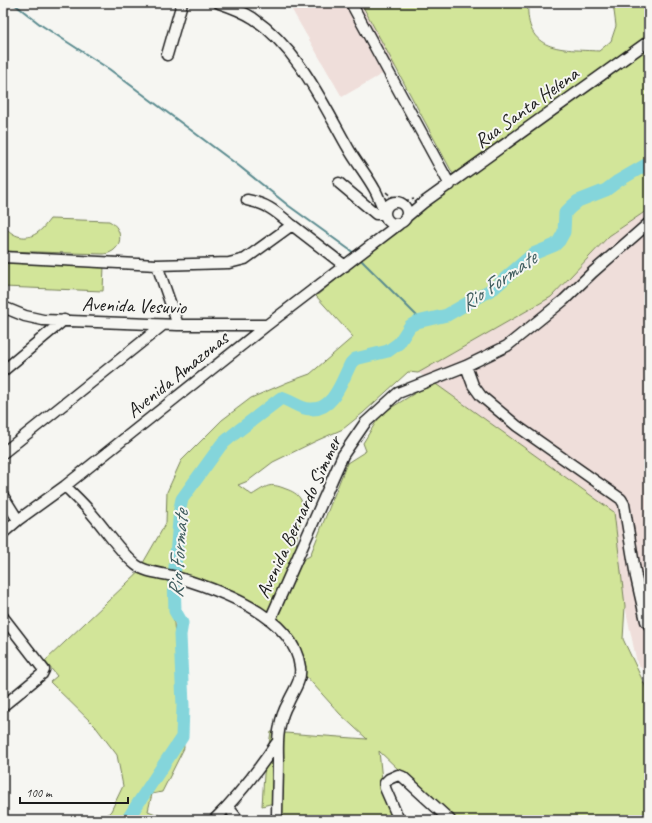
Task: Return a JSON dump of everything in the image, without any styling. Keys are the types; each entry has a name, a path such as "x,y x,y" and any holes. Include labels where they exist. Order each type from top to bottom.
{"street":[{"path":"167,55 182,3"},
{"path":"219,3 237,9 252,17 292,54 350,151 388,200 399,204 406,212 402,221 390,223 381,205 379,190"},
{"path":"351,3 450,185"},
{"name":"Rua Santa Helena","path":"399,204 420,200 450,185 649,41"},
{"path":"339,183 376,214 385,214"},
{"path":"246,200 261,203 269,207 345,266"},
{"name":"Rua Santa Helena","path":"402,221 420,200"},
{"path":"385,214 388,206 399,204"},
{"name":"Avenida Amazonas","path":"373,242 381,229 385,214"},
{"name":"Avenida Amazonas","path":"3,533 18,520 65,486 267,325 359,255 373,242 402,221"},
{"name":"Avenida Bernardo Simmer","path":"270,620 343,455 365,423 398,393 466,366 507,346 564,300 593,272 649,223"},
{"path":"3,257 156,265 229,263 245,258 292,225"},
{"path":"156,265 178,325"},
{"name":"Avenida Vesuvio","path":"3,307 25,316 43,320 163,325 267,325"},
{"path":"3,371 64,320"},
{"path":"3,453 163,325"},
{"path":"466,366 473,385 481,396 518,426 621,499 624,504 636,577 646,621 649,625"},
{"path":"65,486 91,513 124,553 136,565 150,571 168,574 186,580 241,601 270,620 283,632 292,645 298,658 300,668 296,689 288,703 280,727 278,741 277,820"},
{"path":"3,496 18,520"},
{"path":"3,706 42,674 44,670 4,620"},
{"path":"214,820 228,807 278,741"},
{"path":"399,820 385,788 385,783 389,779 398,775 403,777 450,820"},
{"path":"228,807 236,817 236,820"}],"path":[{"path":"379,190 394,198 420,200"}],"shaded area":[{"path":"288,3 360,3 396,66 342,97"},
{"path":"649,209 649,677 637,663 625,606 614,512 433,382 418,373 551,297 609,236"}],"green space":[{"path":"361,3 528,3 529,19 532,31 539,40 548,45 559,48 599,51 611,41 616,26 613,3 649,3 649,35 453,174"},
{"path":"649,48 649,209 609,236 551,297 418,373 408,372 343,429 273,462 248,481 238,485 252,495 265,487 272,485 295,493 301,500 303,506 297,546 299,553 304,559 310,556 347,463 366,451 363,443 381,414 433,382 614,512 625,606 623,639 649,694 649,820 456,820 439,808 379,751 383,790 396,820 275,820 274,803 262,806 264,774 271,732 367,739 340,714 305,675 297,648 282,624 258,605 186,575 184,577 170,573 184,748 162,792 152,794 148,811 171,820 102,820 111,811 123,786 117,755 95,726 50,682 57,676 45,661 146,565 143,563 166,523 167,492 181,461 222,420 251,398 310,374 353,337 316,296 434,201"},
{"path":"50,219 109,221 118,229 120,240 115,249 104,254 3,251 3,224 13,234 27,237 39,232"},
{"path":"3,263 104,266 103,291 3,287"}],"waterway":[{"path":"13,3 41,25 109,69 239,166 289,206 354,253"},
{"name":"Rio Formate","path":"127,820 182,737 183,706 180,635 182,623 175,611 174,579 180,508 182,499 221,445 281,398 306,409 318,408 325,405 336,393 351,363 355,359 388,351 399,343 410,326 417,322 447,315 494,288 533,254 555,245 559,241 564,232 565,213 578,201 606,190 618,181 649,163"},
{"path":"360,259 417,316 418,321"}]}
